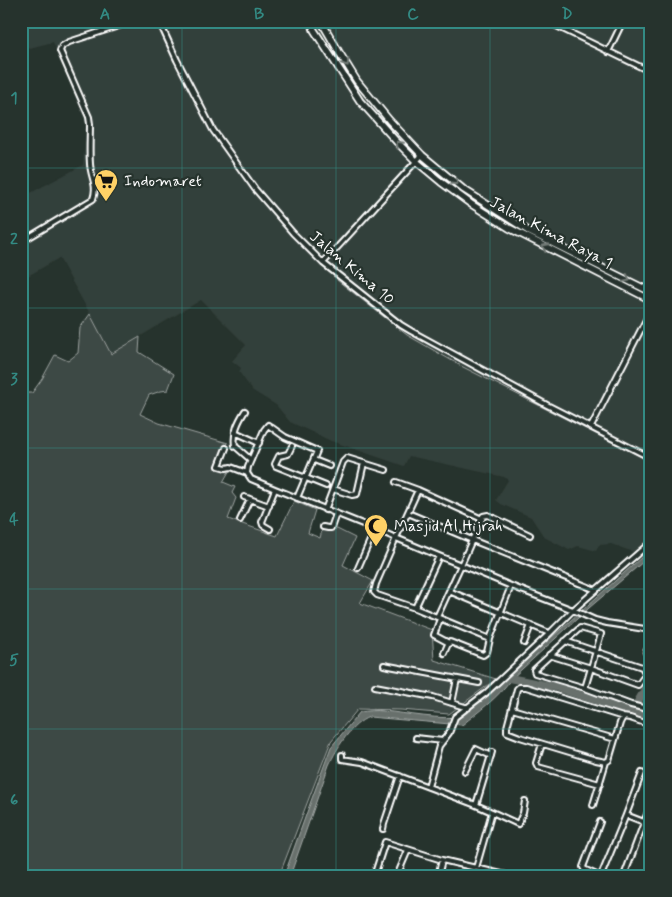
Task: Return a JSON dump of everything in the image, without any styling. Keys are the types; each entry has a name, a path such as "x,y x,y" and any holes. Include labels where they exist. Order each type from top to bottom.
{"main road":[{"name":"Jalan Kima Raya 1","path":"311,21 314,30 360,101 396,142 441,182 509,228 651,300"},
{"path":"321,21 357,81 400,132 422,155 463,189 522,228 651,292"}],"street":[{"path":"21,242 93,199 95,194 96,187 90,164 89,117 60,51 62,46 134,21"},
{"name":"Jalan Kima 10","path":"159,21 176,60 213,130 255,189 293,234 323,263 406,328 533,398 651,458"},
{"path":"546,21 651,72"},
{"path":"608,52 623,21"},
{"path":"323,263 422,155"},
{"path":"591,427 651,310"},
{"path":"245,411 239,420 235,432 235,446 251,460"},
{"path":"246,473 264,430 267,426 270,426 285,437 316,450 317,453 297,498"},
{"path":"235,432 259,443"},
{"path":"292,446 288,454 279,456 275,465 326,486"},
{"path":"226,448 219,466 231,467 246,473 252,479 275,489 583,615 607,623 651,630"},
{"path":"325,510 345,459 349,458 386,470"},
{"path":"314,460 329,466"},
{"path":"333,489 352,495 357,494 364,463"},
{"path":"396,482 482,519"},
{"path":"270,529 262,524 275,489"},
{"path":"418,490 374,592 377,595 415,608 490,639"},
{"path":"244,497 269,506"},
{"path":"240,520 250,499"},
{"path":"408,513 596,590"},
{"path":"323,527 331,528 336,514"},
{"path":"511,586 490,639 487,652 483,655 449,643 434,635 460,565 483,516 488,515 530,535"},
{"path":"358,568 375,529"},
{"path":"428,787 439,746 449,733 458,713 468,708 651,542"},
{"path":"415,608 439,556"},
{"path":"449,592 549,633"},
{"path":"524,643 530,625"},
{"path":"585,688 601,634 580,628 549,655 534,670 535,673 651,710"},
{"path":"549,655 638,685 646,674 642,667 565,641"},
{"path":"646,652 651,642"},
{"path":"444,653 449,643"},
{"path":"384,665 479,683"},
{"path":"452,703 457,679"},
{"path":"375,686 433,697 468,708"},
{"path":"606,762 507,732 506,727 519,687 651,725"},
{"path":"512,709 615,739"},
{"path":"593,805 606,762 624,717"},
{"path":"416,738 443,741"},
{"path":"542,744 536,763 538,767 600,784"},
{"path":"465,771 476,749 491,754 476,805"},
{"path":"342,755 342,759 362,762 400,776 476,805 518,824 523,814 525,801"},
{"path":"600,822 583,867 586,871 600,876 642,773"},
{"path":"384,829 400,776"},
{"path":"624,876 651,804"},
{"path":"476,868 492,812"},
{"path":"626,815 644,822"},
{"path":"374,876 385,842 442,860 510,876"},
{"path":"397,876 408,850"},
{"path":"438,876 442,860"},
{"path":"649,876 651,872"}],"shaded area":[{"path":"21,21 651,21 651,541 636,553 611,544 599,545 596,551 578,546 569,550 544,537 531,517 496,500 508,480 504,477 409,456 404,466 331,441 290,422 276,405 253,391 239,372 241,368 232,361 246,345 201,300 111,354 59,258 21,280 21,198 83,165 86,123 53,42 26,49 21,40"},
{"path":"90,314 111,354 140,337 139,352 174,374 168,390 149,395 140,414 159,423 228,443 218,464 231,468 223,482 235,487 232,493 236,498 228,519 277,536 294,501 315,510 308,533 320,538 322,530 337,529 355,538 343,565 373,581 360,603 432,630 434,660 496,679 449,714 358,709 331,741 279,876 21,876 21,393 32,393 55,355 68,361 78,353 80,328"},
{"path":"651,549 651,555 589,608 511,679 494,698 462,725 369,717 356,725 340,744 329,765 290,876 284,876 331,747 360,712 380,711 445,718 463,716"}],"waterway":[{"path":"337,280 407,335 463,367 651,462"},
{"path":"509,678 555,687 651,718"},
{"path":"632,712 651,679"}],"place":[{"name":"Indomaret","path":"106,202"},
{"name":"Masjid Al Hijrah","path":"376,547"}]}
